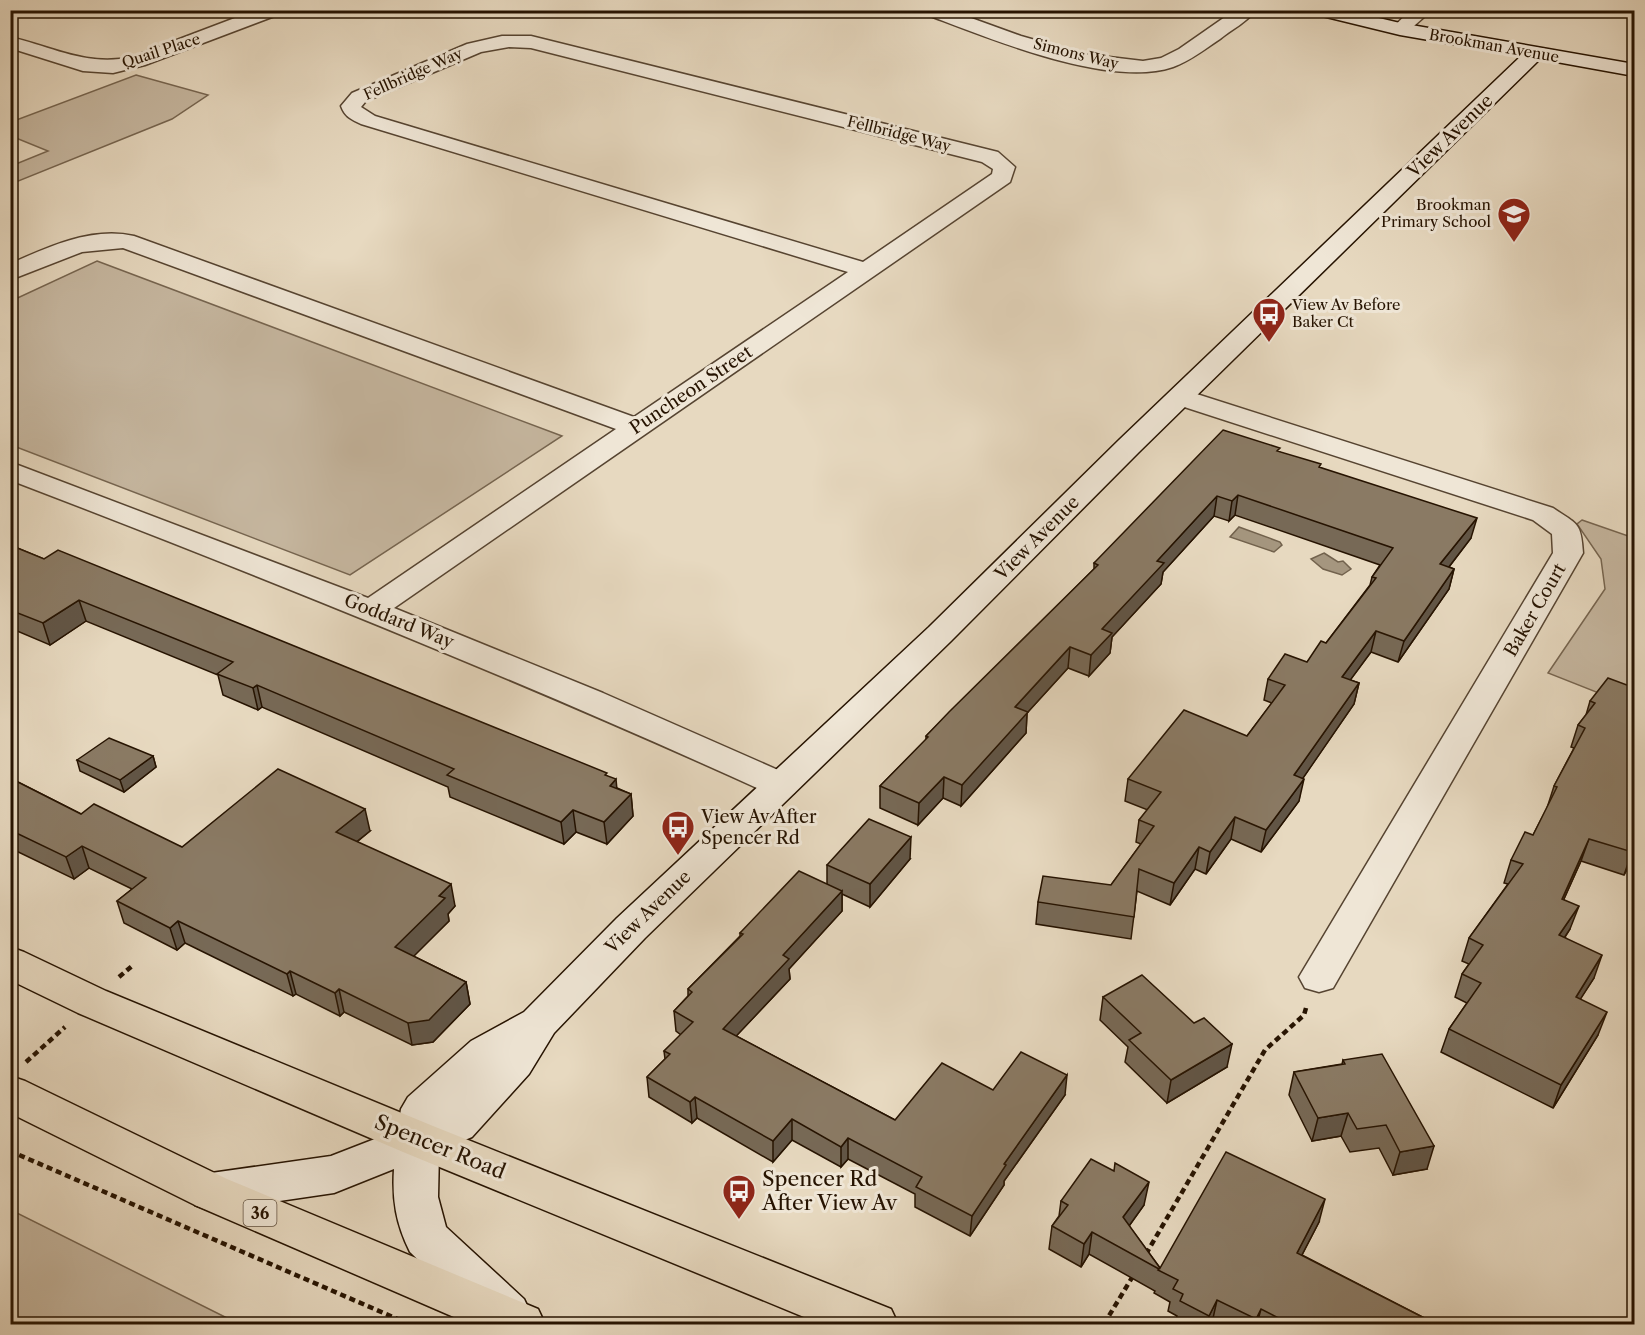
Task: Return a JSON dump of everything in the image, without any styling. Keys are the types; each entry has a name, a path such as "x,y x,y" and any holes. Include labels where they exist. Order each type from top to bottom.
{"main road":[{"name":"Spencer Road","path":"10,962 92,1002 418,1139 874,1324"},
{"name":"36","path":"10,1093 211,1192 518,1323"}],"street":[{"name":"Quail Place","path":"10,42 83,65 113,67 138,61 274,10"},
{"name":"Simons Way","path":"931,10 1062,53 1127,67 1166,63 1247,10"},
{"name":"Brookman Avenue","path":"1320,10 1400,29 1635,70"},
{"path":"1400,29 1423,10"},
{"name":"Fellbridge Way","path":"866,270 368,120 354,113 351,106 359,97 474,48 494,42 513,40 531,42 979,154 990,157 1004,167"},
{"name":"View Avenue","path":"518,1323 471,1277 426,1238 415,1197 418,1139 423,1109 486,1053 539,1022 631,928 940,634 1535,53"},
{"name":"Puncheon Street","path":"372,609 1002,177 1004,167"},
{"path":"10,273 70,246 98,240 126,241 637,427"},
{"name":"Baker Court","path":"1181,397 1543,514 1567,531 1569,553 1319,977"},
{"name":"Goddard Way","path":"10,470 372,609 694,745 781,785"},
{"path":"211,1192 334,1174 418,1139"}],"path":[{"path":"1140,1264 1265,1050 1304,1015 1319,977"},
{"path":"10,1151 409,1324"},
{"path":"1104,1324 1134,1274"}],"shaded area":[{"path":"136,75 208,95 172,119 11,184 11,166 48,151 11,136 11,122"},
{"path":"97,261 562,436 350,575 11,445 11,301"},
{"path":"1582,520 1634,538 1634,707 1548,673 1605,589 1601,559 1577,524"},
{"path":"1239,527 1280,542 1282,545 1274,552 1230,537"},
{"path":"1324,553 1338,562 1343,561 1351,569 1342,575 1323,569 1311,559"},
{"path":"11,1210 239,1324 11,1324"}],"building":[{"path":"1223,430 1280,448 1277,451 1321,464 1319,467 1477,518 1440,564 1454,569 1404,641 1376,631 1342,677 1359,683 1294,775 1304,779 1266,830 1235,817 1210,852 1199,847 1174,883 1139,869 1134,917 1038,902 1043,876 1111,885 1154,826 1139,820 1161,792 1128,779 1184,710 1247,736 1285,685 1268,679 1285,654 1307,662 1321,641 1326,643 1376,578 1372,577 1393,548 1238,495 1232,501 1217,496 1157,561 1164,563 1102,629 1112,633 1091,655 1070,647 1015,707 1028,712 962,785 944,777 919,803 880,786 949,712 1098,565 1094,563"},
{"path":"10,545 44,559 58,550 607,773 605,775 616,779 610,786 631,794 604,822 573,810 561,822 447,775 454,769 257,685 253,688 217,674 233,662 79,600 43,623 10,610"},
{"path":"1608,678 1635,688 1635,757 1633,759 1635,759 1635,773 1631,779 1635,781 1635,848 1632,852 1589,839 1562,899 1579,906 1559,935 1602,955 1576,997 1607,1012 1561,1085 1449,1029 1481,983 1462,974 1483,945 1469,938 1523,864 1511,860 1525,832 1533,835 1557,787 1554,786 1585,728 1578,725 1595,703 1590,701"},
{"path":"109,738 153,756 120,780 77,760"},
{"path":"278,769 365,809 336,832 451,884 439,896 445,898 395,947 466,982 429,1020 408,1023 339,989 335,993 290,971 287,974 178,921 170,928 117,901 146,878 82,846 66,857 10,830 10,778 81,814 94,804 182,847"},
{"path":"869,819 911,837 870,884 827,865"},
{"path":"799,871 842,891 783,955 789,959 723,1029 895,1120 942,1063 993,1090 1021,1052 1067,1075 1004,1164 1006,1165 972,1216 916,1187 922,1177 848,1138 841,1147 792,1119 773,1141 695,1097 690,1102 647,1077 670,1054 664,1051 693,1022 674,1011 692,992 688,989 743,934 740,933"},
{"path":"1142,975 1194,1023 1204,1018 1232,1044 1171,1080 1129,1040 1141,1033 1103,997"},
{"path":"1382,1054 1434,1146 1400,1152 1386,1125 1357,1129 1348,1113 1318,1118 1294,1072 1345,1064 1343,1060"},
{"path":"1226,1152 1325,1199 1297,1253 1436,1324 1290,1324 1261,1309 1256,1319 1217,1300 1209,1316 1180,1301 1183,1294 1173,1289 1178,1280 1159,1269 1092,1232 1084,1244 1052,1226 1068,1205 1061,1201 1091,1159 1114,1171 1115,1163 1149,1182 1123,1217 1160,1268"}],"place":[{"name":"Brookman Primary School","path":"1514,243"},
{"name":"View Av Before Baker Ct","path":"1269,343"},
{"name":"View Av After Spencer Rd","path":"678,856"},
{"name":"Spencer Rd After View Av","path":"739,1220"}]}
